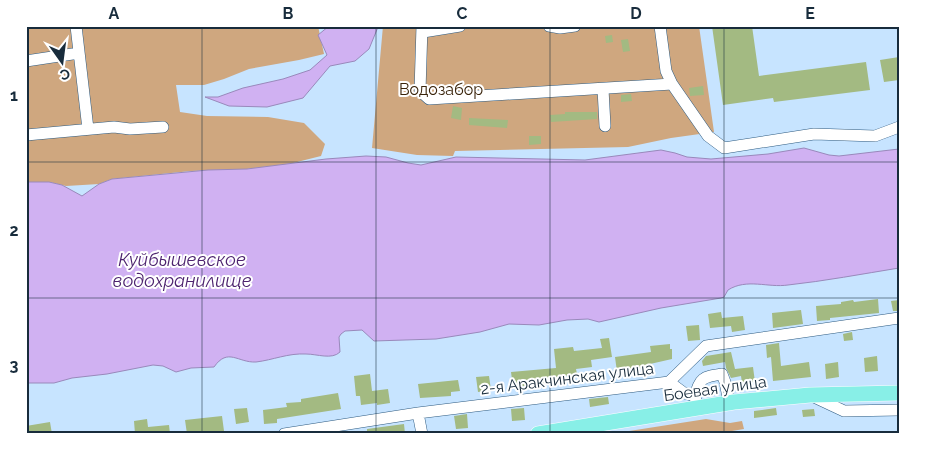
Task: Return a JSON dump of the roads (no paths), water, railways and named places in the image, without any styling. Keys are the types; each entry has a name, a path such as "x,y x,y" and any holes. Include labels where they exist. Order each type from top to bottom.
{"main road":[{"name":"Боевая улица","path":"538,434 696,402 729,403 810,395 899,393"}],"street":[{"path":"76,26 88,128"},
{"path":"460,26 422,29 420,91 429,99 672,84"},
{"path":"549,26 560,28 575,26"},
{"path":"660,26 666,71 672,84 708,136 724,148 814,134 875,136 899,127"},
{"path":"26,61 79,53"},
{"path":"603,88 605,126"},
{"path":"26,135 88,128 114,127 130,129 163,127"},
{"name":"2-я Аракчинская улица","path":"284,434 418,413 668,382 706,346 899,318"},
{"path":"668,382 696,402 699,381 707,376 722,374 726,382 729,403"},
{"path":"810,395 844,411 899,410"},
{"path":"418,413 422,434"}],"water":[{"path":"329,26 378,27 369,49 355,61 330,66 303,98 267,107 229,106 205,97 218,97 243,88 283,79 310,70 327,55 318,35"},
{"name":"Куйбышевское водохранилище","path":"804,148 839,156 899,149 899,268 780,286 750,284 735,286 728,290 724,297 721,298 661,308 599,322 588,319 567,320 539,325 509,324 480,332 436,339 374,341 362,330 345,331 339,337 340,352 333,356 299,354 256,362 229,357 219,361 214,367 191,368 176,372 163,366 153,365 107,374 72,378 54,383 26,383 26,182 49,182 62,185 82,196 99,184 112,179 208,170 247,169 366,156 386,157 421,165 456,157 585,160 661,150 687,157 711,159 768,154"}],"park label":[{"name":"Водозабор","path":"441,89"}]}
